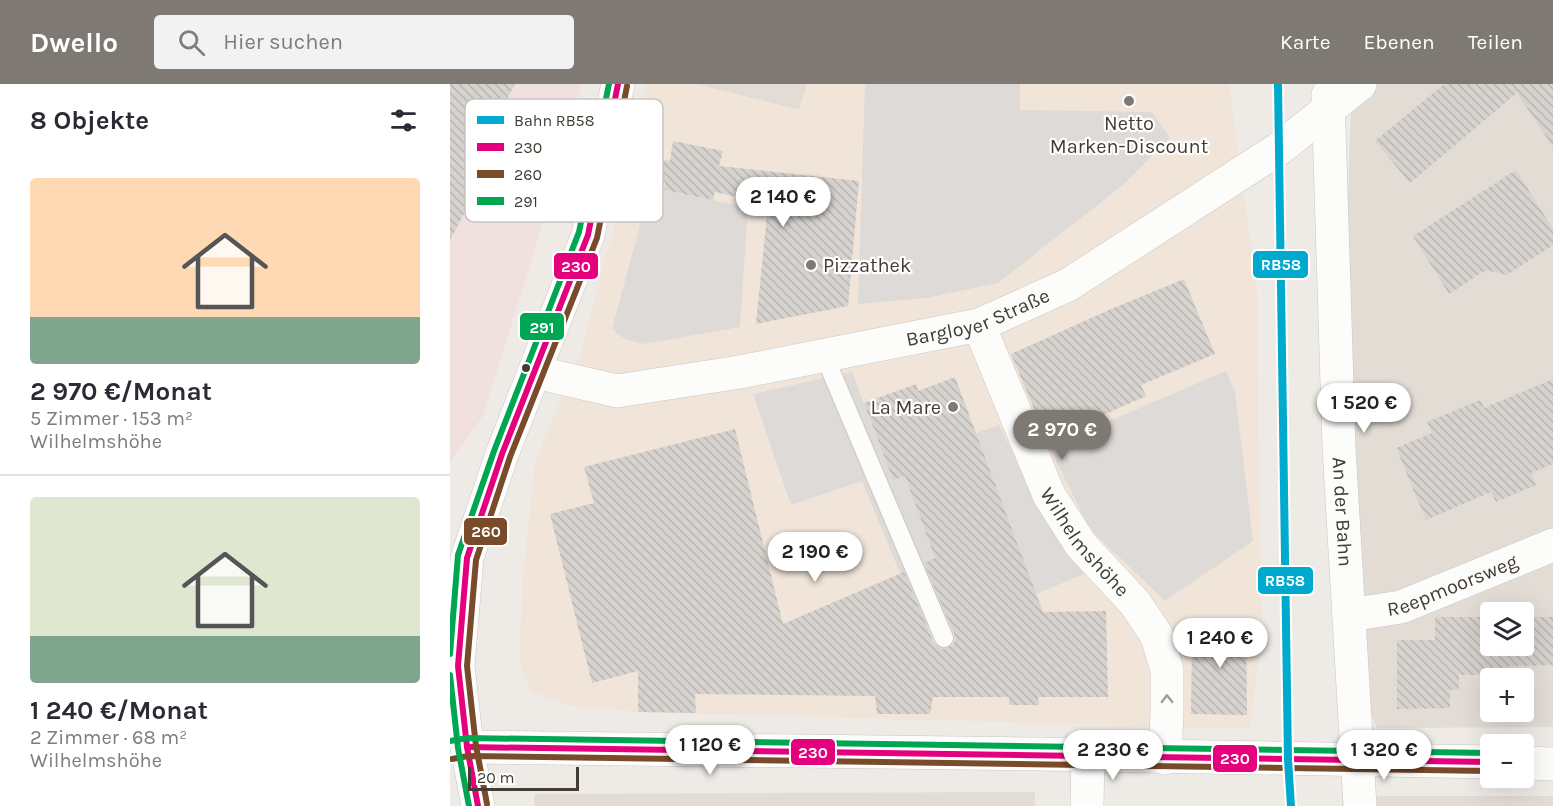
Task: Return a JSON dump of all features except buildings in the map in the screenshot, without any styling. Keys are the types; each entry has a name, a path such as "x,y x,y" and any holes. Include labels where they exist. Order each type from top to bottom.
{"street":[{"path":"615,99 618,84"},
{"name":"Bargloyer Straße","path":"535,372 617,391 740,372 980,324 1068,285 1280,148 1328,97 1360,84"},
{"name":"An der Bahn","path":"1328,97 1339,448 1360,806"},
{"path":"478,806 459,748 458,666 467,558 502,453 588,235 591,222"},
{"name":"Wilhelmshöhe","path":"980,324 1049,495 1081,545 1135,603 1157,636 1167,670 1165,758"},
{"name":"Reepmoorsweg","path":"1348,615 1401,607 1553,545"},
{"path":"459,748 1088,754 1165,758 1480,762"},
{"path":"1087,806 1088,754"},
{"path":"1534,763 1553,764"}],"lane":[{"path":"824,355 944,638"}],"shaded area":[{"path":"450,84 582,84 578,99 465,99 465,222 544,222 483,416 450,462"},
{"path":"646,84 695,84 799,110 807,84 1229,84 1257,287 1262,635 1250,729 638,712 564,705 531,691 519,661 523,576 535,461 582,348 615,222 663,222 663,99 643,99"},
{"path":"695,84 807,84 800,110"},
{"path":"865,84 1020,84 1020,110 1152,112 1170,138 1123,185 998,283 926,298 858,304"},
{"path":"1354,84 1553,84 1553,727 1377,728 1364,701 1344,336 1350,129"},
{"path":"663,190 748,207 740,327 644,344 625,339 612,329 640,222 663,222"},
{"path":"1226,371 1235,392 1253,541 1165,601 1090,529 1049,447"},
{"path":"852,372 893,480 905,476 956,615 923,629 862,481 791,505 753,394"},
{"path":"999,425 1043,515 1084,574 1036,594 976,433"},
{"path":"1035,792 1035,806 534,806 535,794"},
{"path":"1342,796 1553,796 1553,806 1342,806"}],"rail line":[{"name":"RB58","path":"1278,84 1288,760 1291,806"}],"transit line":[{"name":"291","path":"606,99 609,84"},
{"name":"230","path":"615,99 618,84"},
{"name":"260","path":"624,99 627,86"},
{"name":"291","path":"450,654 458,555 494,451 581,222"},
{"name":"230","path":"478,806 467,747 458,666 467,558 502,454 588,235 591,222"},
{"name":"260","path":"487,804 476,746 467,666 476,560 510,457 597,238 600,222"},
{"name":"291","path":"450,675 458,748 469,806"},
{"name":"291","path":"450,741 467,738 1480,753"},
{"name":"230","path":"467,747 1480,762"},
{"name":"260","path":"452,759 468,756 1480,771"}],"place":[{"name":"Netto Marken-Discount","path":"1129,101"},
{"name":"Pizzathek","path":"811,265"},
{"name":"La Mare","path":"953,407"}]}
